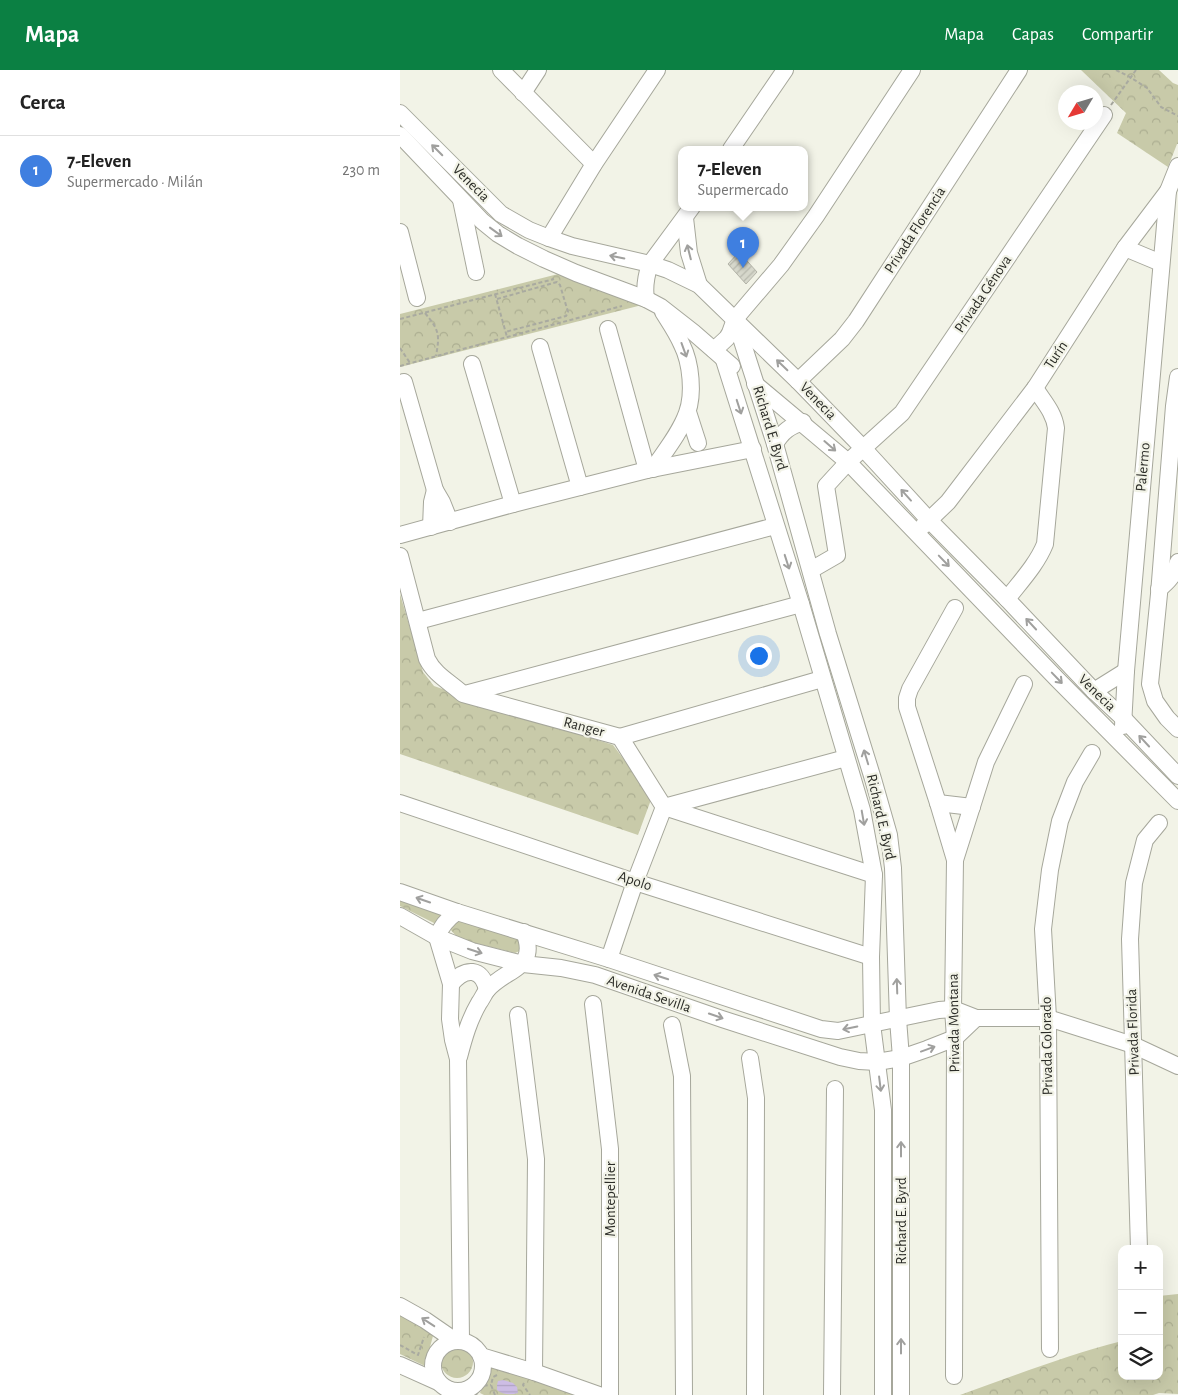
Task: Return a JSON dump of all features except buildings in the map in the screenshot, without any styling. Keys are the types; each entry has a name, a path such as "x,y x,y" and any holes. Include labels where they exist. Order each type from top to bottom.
{"street":[{"path":"501,70 594,164"},
{"path":"549,238 594,164 658,70"},
{"path":"733,146 785,70"},
{"path":"719,355 735,319 781,265 816,216 912,70"},
{"name":"Privada Florencia","path":"798,381 842,339 856,321 1018,70"},
{"path":"523,93 535,71"},
{"name":"Venecia","path":"400,112 501,214 529,230 549,238 572,246 650,264 668,270 699,285 798,381 1094,692 1124,719 1178,776"},
{"name":"Privada Génova","path":"811,570 836,555 826,486 848,462 902,413 1104,115"},
{"name":"Venecia","path":"400,135 482,222 535,255 576,273 646,299 661,308 679,320 719,355 803,422 848,462 1057,679 1178,801"},
{"name":"Turín","path":"916,532 948,502 1034,388 1125,248 1168,190 1178,166"},
{"path":"442,180 455,167"},
{"name":"Palermo","path":"1121,743 1168,190"},
{"path":"461,200 476,272"},
{"path":"646,299 645,290 650,264 688,212"},
{"path":"688,212 686,239 699,285"},
{"path":"400,232 417,298"},
{"path":"1125,248 1161,263"},
{"path":"650,470 688,412 691,386 689,365 683,345 661,308"},
{"name":"Richard E. Byrd","path":"735,319 775,444 828,634 889,835 893,868 900,1058 901,1395"},
{"path":"608,329 650,470"},
{"path":"540,347 580,487"},
{"name":"Richard E. Byrd","path":"719,355 753,449 775,526 801,604 862,810 874,874 871,957 872,1024 883,1119 883,1395"},
{"path":"472,364 513,504"},
{"path":"1178,377 1173,479 1166,511 1150,684 1155,701 1167,718 1178,729"},
{"path":"404,382 435,490 450,522"},
{"path":"1007,599 1036,562 1045,544 1056,428 1051,411 1034,388"},
{"path":"688,412 698,442"},
{"path":"775,444 787,429 803,422"},
{"path":"400,535 580,487 650,470 753,449"},
{"path":"1142,484 1159,486 1173,479"},
{"path":"431,527 432,502 435,490"},
{"path":"1166,511 1178,528"},
{"path":"418,621 775,526"},
{"name":"Ranger","path":"400,556 427,659 437,674 463,694 620,737 664,807"},
{"path":"1159,589 1169,581 1175,572 1178,562"},
{"path":"463,694 801,604"},
{"path":"955,608 910,689 907,698 907,707 955,860"},
{"path":"1094,692 1126,671"},
{"path":"620,737 822,679"},
{"name":"Privada Montana","path":"954,1376 955,1038 953,1009 955,860 986,762 1024,684"},
{"name":"Privada Colorado","path":"1050,1349 1048,1018 1043,930 1050,870 1060,821 1075,782 1092,752"},
{"path":"664,807 846,758"},
{"path":"938,803 972,807"},
{"name":"Apolo","path":"400,804 635,882 871,957"},
{"path":"664,807 874,874"},
{"path":"609,960 635,882 664,807"},
{"name":"Privada Florida","path":"1139,1245 1130,939 1134,883 1145,840 1159,823"},
{"name":"Avenida Sevilla","path":"400,892 820,1029 838,1031 939,1010 953,1009"},
{"path":"457,912 450,916 437,937 451,984 450,1019 458,1059 458,1340"},
{"name":"Avenida Sevilla","path":"400,916 437,937 472,951 522,964 561,968 595,975 840,1057 858,1061 877,1062 900,1058 955,1038"},
{"path":"458,1059 468,1026 487,990 522,964 527,955 528,948 524,932"},
{"path":"451,984 467,971 478,974 483,978 487,990"},
{"name":"Montepellier","path":"593,1004 610,1149 610,1395"},
{"path":"953,1009 976,1018 1048,1018 1133,1045 1178,1066"},
{"path":"518,1015 536,1159 527,1375"},
{"path":"955,1038 976,1018"},
{"path":"672,1026 682,1076 684,1395"},
{"path":"750,1058 756,1098 755,1395"},
{"path":"832,1395 835,1089"},
{"path":"400,1306 458,1340 474,1346 481,1356 483,1370 481,1377 472,1390 451,1390 400,1365"},
{"path":"438,1382 432,1365 435,1354 443,1344 458,1340"},
{"path":"481,1356 527,1375 599,1395"}],"path":[{"path":"1116,70 1147,88 1161,107 1178,116"},
{"path":"1104,115 1136,70"},
{"path":"400,319 576,273"},
{"path":"497,299 557,282 568,312 566,316 505,332"},
{"path":"495,294 507,337"},
{"path":"400,366 646,299"},
{"path":"425,313 436,326 439,340 436,356"},
{"path":"400,348 410,363"},
{"path":"400,1345 418,1355 425,1333"},
{"path":"472,1390 498,1373"},
{"path":"527,1375 524,1385 530,1395"},
{"path":"472,1390 495,1395"}],"green space":[{"path":"1081,70 1159,70 1173,83 1178,85 1178,144 1168,167 1117,133 1126,113 1103,91 1103,85 1097,85"},
{"path":"566,272 642,305 400,367 400,314"},
{"path":"400,594 423,672 434,686 613,745 652,797 638,835 400,754"},
{"path":"400,897 443,912 438,925 400,906"},
{"path":"457,920 517,934 522,950 515,953 457,937 450,929"},
{"path":"1178,1294 1178,1394 960,1395 1061,1359 1118,1342 1118,1380 1163,1380 1163,1296"},
{"path":"400,1313 434,1332 425,1366 400,1354"},
{"path":"457,1346 469,1350 473,1362 469,1374 457,1378 445,1374 441,1362 445,1350"},
{"path":"500,1366 578,1395 484,1395 480,1393 490,1368"}],"shaded area":[{"path":"503,1380 513,1383 517,1387 518,1393 507,1394 497,1390 498,1381"}],"place":[{"name":"7-Eleven","path":"743,268"}]}
